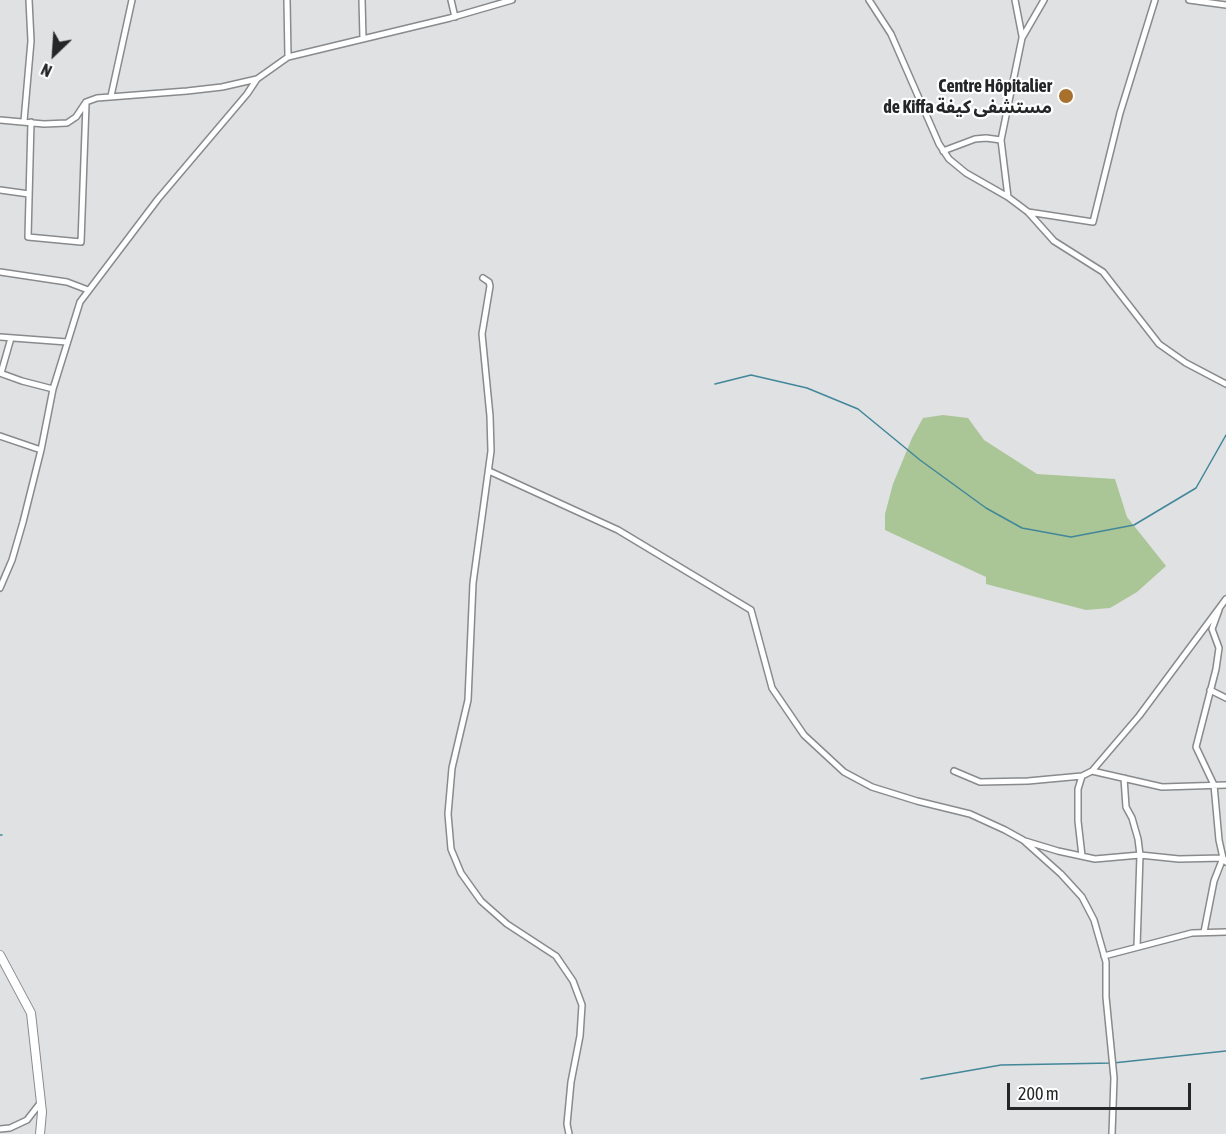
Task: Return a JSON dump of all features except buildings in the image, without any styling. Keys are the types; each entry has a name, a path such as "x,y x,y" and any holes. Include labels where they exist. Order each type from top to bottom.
{"main road":[{"path":"0,955 31,1013 41,1102 40,1134"}],"street":[{"path":"29,0 31,41 28,237 81,242 86,102"},
{"path":"111,96 132,0"},
{"path":"287,0 288,57"},
{"path":"362,0 363,38"},
{"path":"451,0 455,17"},
{"path":"0,586 12,560 53,389 80,302 158,200 257,79 288,57 455,17 512,0"},
{"path":"869,0 891,34 943,152 949,159 966,173 1008,197 1028,212 1054,241 1103,272 1159,344 1186,363 1226,384"},
{"path":"1016,0 1022,38"},
{"path":"1008,197 1001,140 1022,38 1044,0"},
{"path":"1028,212 1093,222 1120,113 1155,0"},
{"path":"1189,0 1226,5"},
{"path":"0,120 44,124 67,123 76,117 86,102 111,96 198,90 257,79"},
{"path":"943,152 975,139 1001,140"},
{"path":"0,190 29,194"},
{"path":"0,272 67,282 88,290"},
{"path":"483,278 489,282 490,286 482,334 491,451 473,584 468,700 453,768 448,814 451,849 461,873 481,901 507,924 555,956 573,981 582,1005 580,1036 570,1092 567,1124 569,1134"},
{"path":"0,338 67,342"},
{"path":"11,338 0,373 53,389"},
{"path":"0,436 40,450"},
{"path":"489,471 618,530 751,610 772,688 804,735 844,772 872,786 917,801 970,814 1023,840 1058,851 1095,859 1140,855 1224,860"},
{"path":"954,771 980,782 1028,781 1082,776 1092,771 1139,716 1226,599"},
{"path":"1204,932 1214,881 1224,860 1214,785 1196,747 1219,648 1212,629 1219,610"},
{"path":"1219,648 1226,651"},
{"path":"1210,690 1226,698"},
{"path":"1092,771 1162,787 1226,785"},
{"path":"1082,776 1078,789 1078,821 1082,856"},
{"path":"1124,778 1126,807 1135,828 1140,855 1137,946"},
{"path":"1023,840 1061,874 1082,897 1094,920 1104,956 1114,1078 1112,1134"},
{"path":"1104,956 1192,933 1226,932"},
{"path":"0,1129 10,1128 27,1120 41,1102"}],"green space":[{"path":"943,415 968,418 984,440 1037,474 1115,479 1127,517 1166,566 1137,592 1110,608 1086,610 986,584 986,577 885,530 885,514 893,484 912,438 923,418"}],"waterway":[{"path":"715,384 751,375 807,388 858,409 920,460 986,508 1022,528 1071,537 1134,525 1196,488 1226,435"},
{"path":"921,1079 1001,1065 1113,1063 1226,1051"}],"place":[{"name":"Centre Hôpitalier de Kiffa مستشفى كيفة","path":"1066,96"}]}
